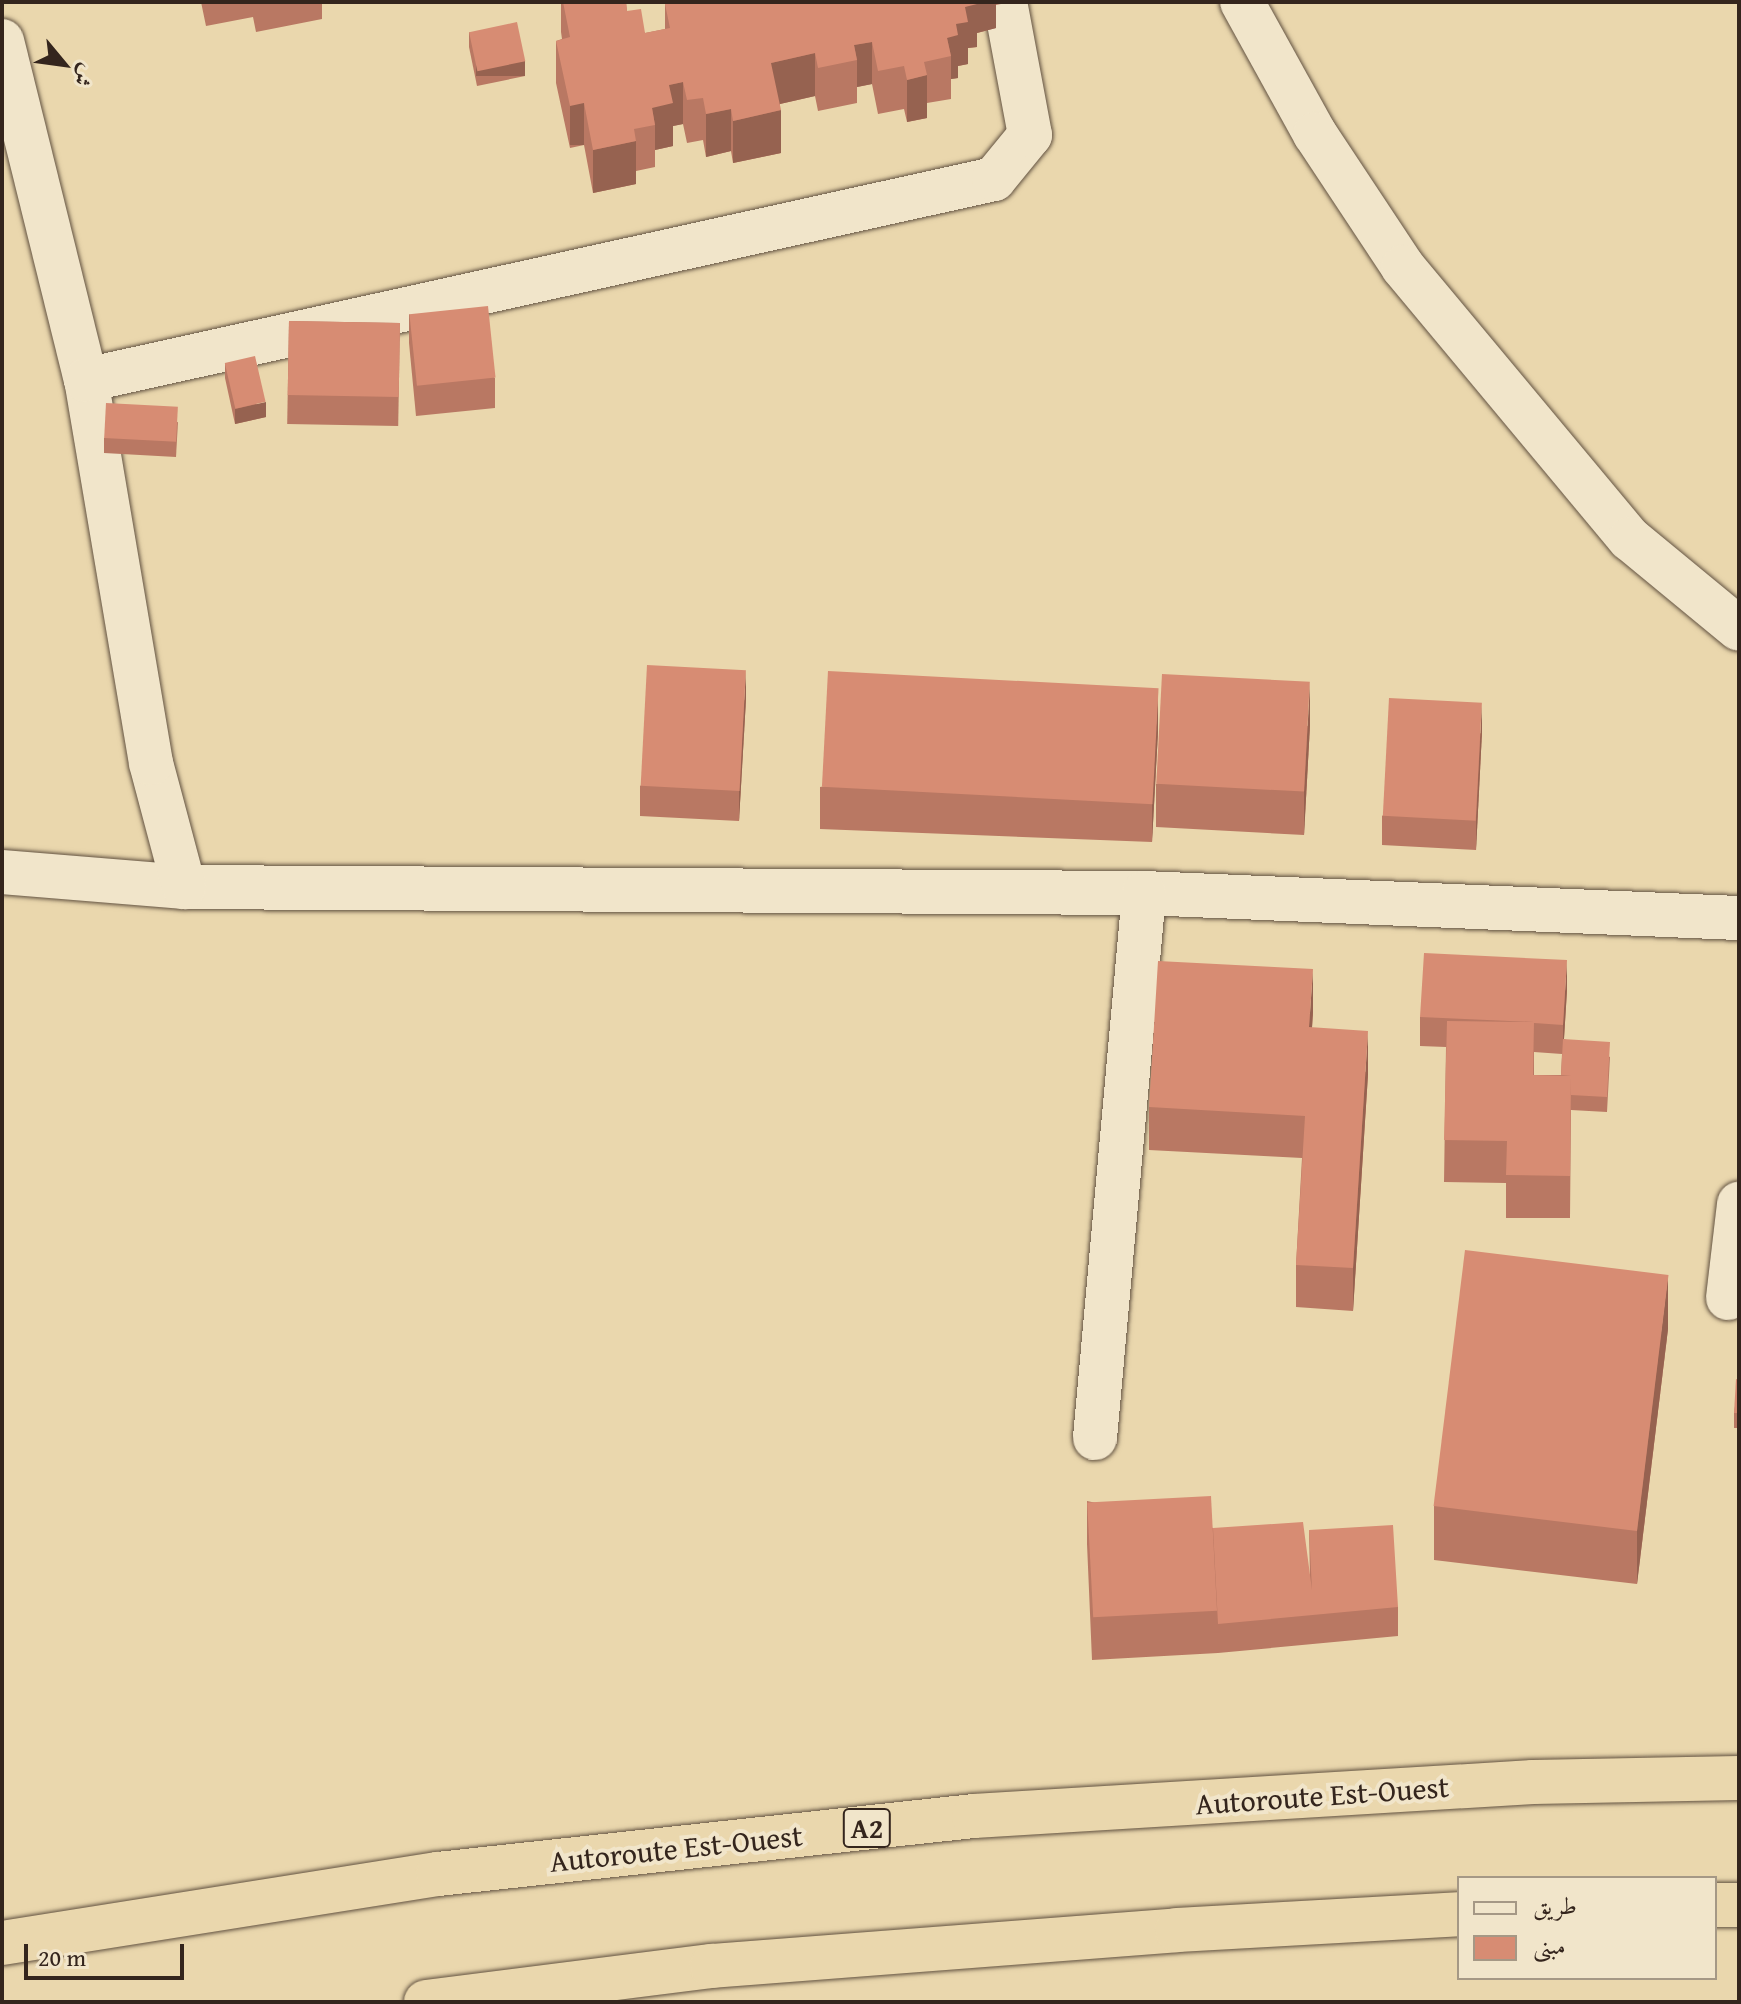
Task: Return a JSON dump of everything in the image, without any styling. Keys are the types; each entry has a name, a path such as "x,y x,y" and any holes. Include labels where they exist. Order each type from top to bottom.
{"highway":[{"name":"Autoroute Est-Ouest","path":"2,1943 438,1874 974,1816 1533,1782 1739,1778"},
{"path":"1717,1905 1739,1905"},
{"path":"426,2002 712,1966 1177,1930 1457,1914"}],"street":[{"path":"86,380 994,179 1030,135 1005,2"},
{"path":"1242,2 1315,134 1403,267 1630,539 1739,629"},
{"path":"2,41 86,380 151,763 184,887"},
{"path":"2,872 184,887 1144,893 1739,918"},
{"path":"1095,1438 1144,893"},
{"path":"1728,1298 1739,1204"}],"building":[{"path":"563,2 626,2 627,11 641,9 645,33 670,28 665,4 674,2 977,4 965,7 968,22 956,24 958,35 947,38 951,56 924,62 927,75 907,80 904,66 878,71 872,42 854,45 857,60 818,68 815,53 771,63 781,110 733,121 731,109 706,114 703,98 687,100 683,82 669,85 673,103 652,108 655,125 634,129 636,141 593,150 584,103 570,106 556,41 570,37"},
{"path":"517,22 525,61 477,71 469,32"},
{"path":"488,306 496,378 417,386 409,314"},
{"path":"289,321 400,323 399,397 288,395"},
{"path":"255,356 266,402 235,409 225,363"},
{"path":"106,403 178,407 176,442 104,438"},
{"path":"647,665 746,670 740,791 641,786"},
{"path":"828,671 1159,688 1152,804 822,787"},
{"path":"1162,674 1310,682 1304,792 1156,784"},
{"path":"1389,698 1482,703 1476,821 1383,816"},
{"path":"1424,953 1567,960 1563,1025 1420,1017"},
{"path":"1158,961 1313,969 1309,1027 1368,1031 1353,1268 1296,1265 1305,1116 1149,1107"},
{"path":"1447,1021 1534,1022 1533,1075 1571,1076 1570,1176 1506,1175 1507,1141 1444,1140"},
{"path":"1563,1039 1610,1042 1607,1097 1571,1095 1571,1076 1561,1075"},
{"path":"1465,1250 1668,1275 1637,1531 1434,1506"},
{"path":"1736,1379 1739,1380 1739,1413 1734,1413"},
{"path":"1211,1496 1217,1611 1093,1617 1087,1502"},
{"path":"1303,1522 1312,1590 1309,1530 1393,1525 1398,1607 1218,1624 1213,1528"}]}
